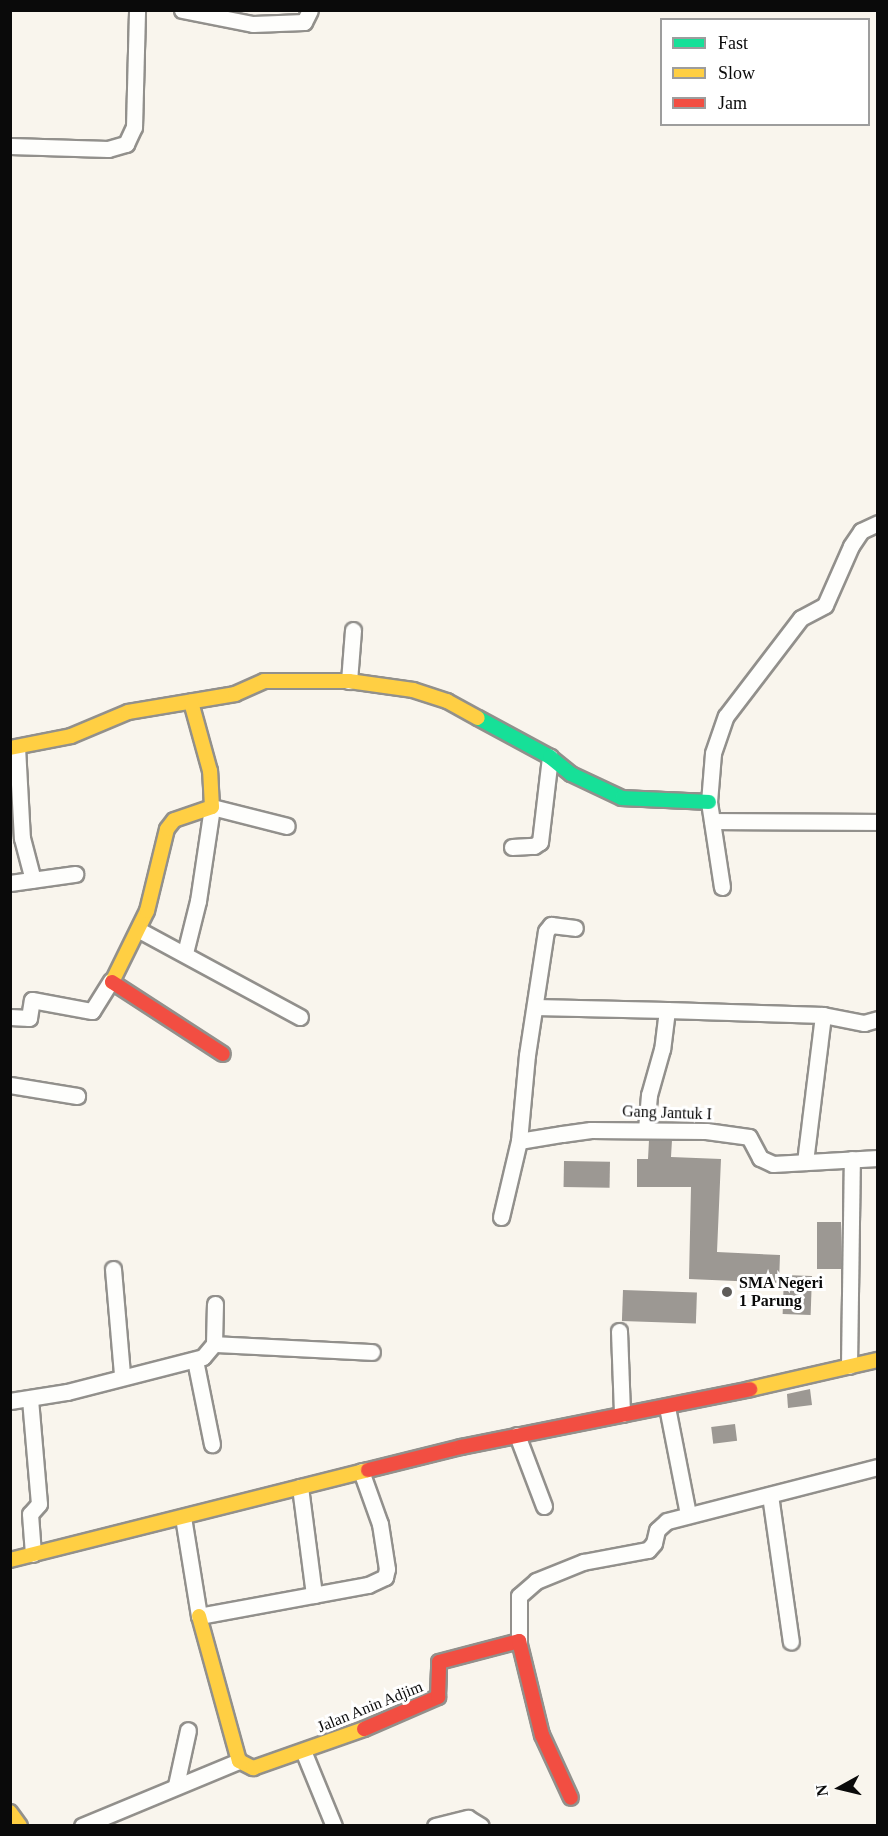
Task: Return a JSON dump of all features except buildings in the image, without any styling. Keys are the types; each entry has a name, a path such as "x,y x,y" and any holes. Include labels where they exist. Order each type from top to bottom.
{"street":[{"path":"10,146 108,149 126,144 134,128 137,10"},
{"path":"182,10 253,24 304,22 310,10"},
{"path":"722,887 709,802 713,753 726,716 801,618 825,605 851,546 861,531 878,523"},
{"path":"349,681 353,630"},
{"path":"33,880 22,838 14,748 70,735 128,712 243,691 264,681 349,681 413,690 447,701 550,757 571,774 622,798 709,802"},
{"path":"185,953 198,902 212,807 210,771 191,702"},
{"path":"513,847 534,846 540,842 550,757"},
{"path":"10,1017 29,1018 32,1000 92,1011 139,930 166,829 174,820 212,807 287,826"},
{"path":"712,821 878,822"},
{"path":"10,883 75,874"},
{"path":"501,1217 519,1141 547,928 551,925 575,928"},
{"path":"139,930 300,1017"},
{"path":"111,981 223,1054"},
{"path":"535,1007 823,1015 864,1023 878,1019"},
{"path":"646,1129 649,1095 662,1049 667,1010"},
{"path":"806,1162 823,1015"},
{"path":"10,1085 77,1096"},
{"name":"Gang Jantuk I","path":"519,1141 591,1130 646,1129 746,1136 765,1162 878,1158"},
{"path":"849,1366 852,1159"},
{"path":"113,1269 122,1375"},
{"path":"10,1401 30,1399 122,1375 195,1360 209,1353 214,1344 215,1304"},
{"path":"619,1331 622,1414"},
{"path":"214,1344 372,1352"},
{"path":"195,1360 212,1444"},
{"path":"10,1560 361,1471 518,1435 667,1407 878,1360"},
{"path":"30,1399 39,1504 30,1515 33,1554"},
{"path":"667,1407 688,1514"},
{"path":"518,1435 544,1506"},
{"path":"571,1798 542,1735 519,1641 519,1596 527,1587 583,1562 648,1550 660,1525 688,1514 878,1467"},
{"path":"199,1616 368,1585 385,1577 380,1524 361,1471"},
{"path":"300,1487 314,1595"},
{"path":"770,1495 790,1642"},
{"path":"183,1517 199,1616 239,1761"},
{"name":"Jalan Anin Adjim","path":"82,1826 176,1785 239,1761 253,1768 304,1753 434,1701 437,1665 444,1659 519,1641"},
{"path":"176,1785 188,1730"},
{"path":"304,1753 334,1826"},
{"path":"10,1812 20,1826"},
{"path":"435,1826 468,1818 481,1826"}],"traffic: fast":[{"path":"478,718 550,757 571,774 622,798 709,802"}],"traffic: slow":[{"path":"10,748 71,736 128,712 235,694 264,681 349,681 413,690 447,701 478,718"},
{"path":"112,982 147,911 167,829 174,820 212,807 210,771 191,702"},
{"path":"750,1389 878,1360"},
{"path":"10,1560 368,1470"},
{"path":"199,1616 239,1761 253,1768 364,1729"},
{"path":"10,1812 20,1826"}],"traffic: jam":[{"path":"112,982 223,1054"},
{"path":"368,1470 461,1447 750,1389"},
{"path":"364,1729 438,1697 439,1662 519,1641 542,1735 571,1798"}],"place":[{"name":"SMA Negeri 1 Parung","path":"727,1292"}]}
